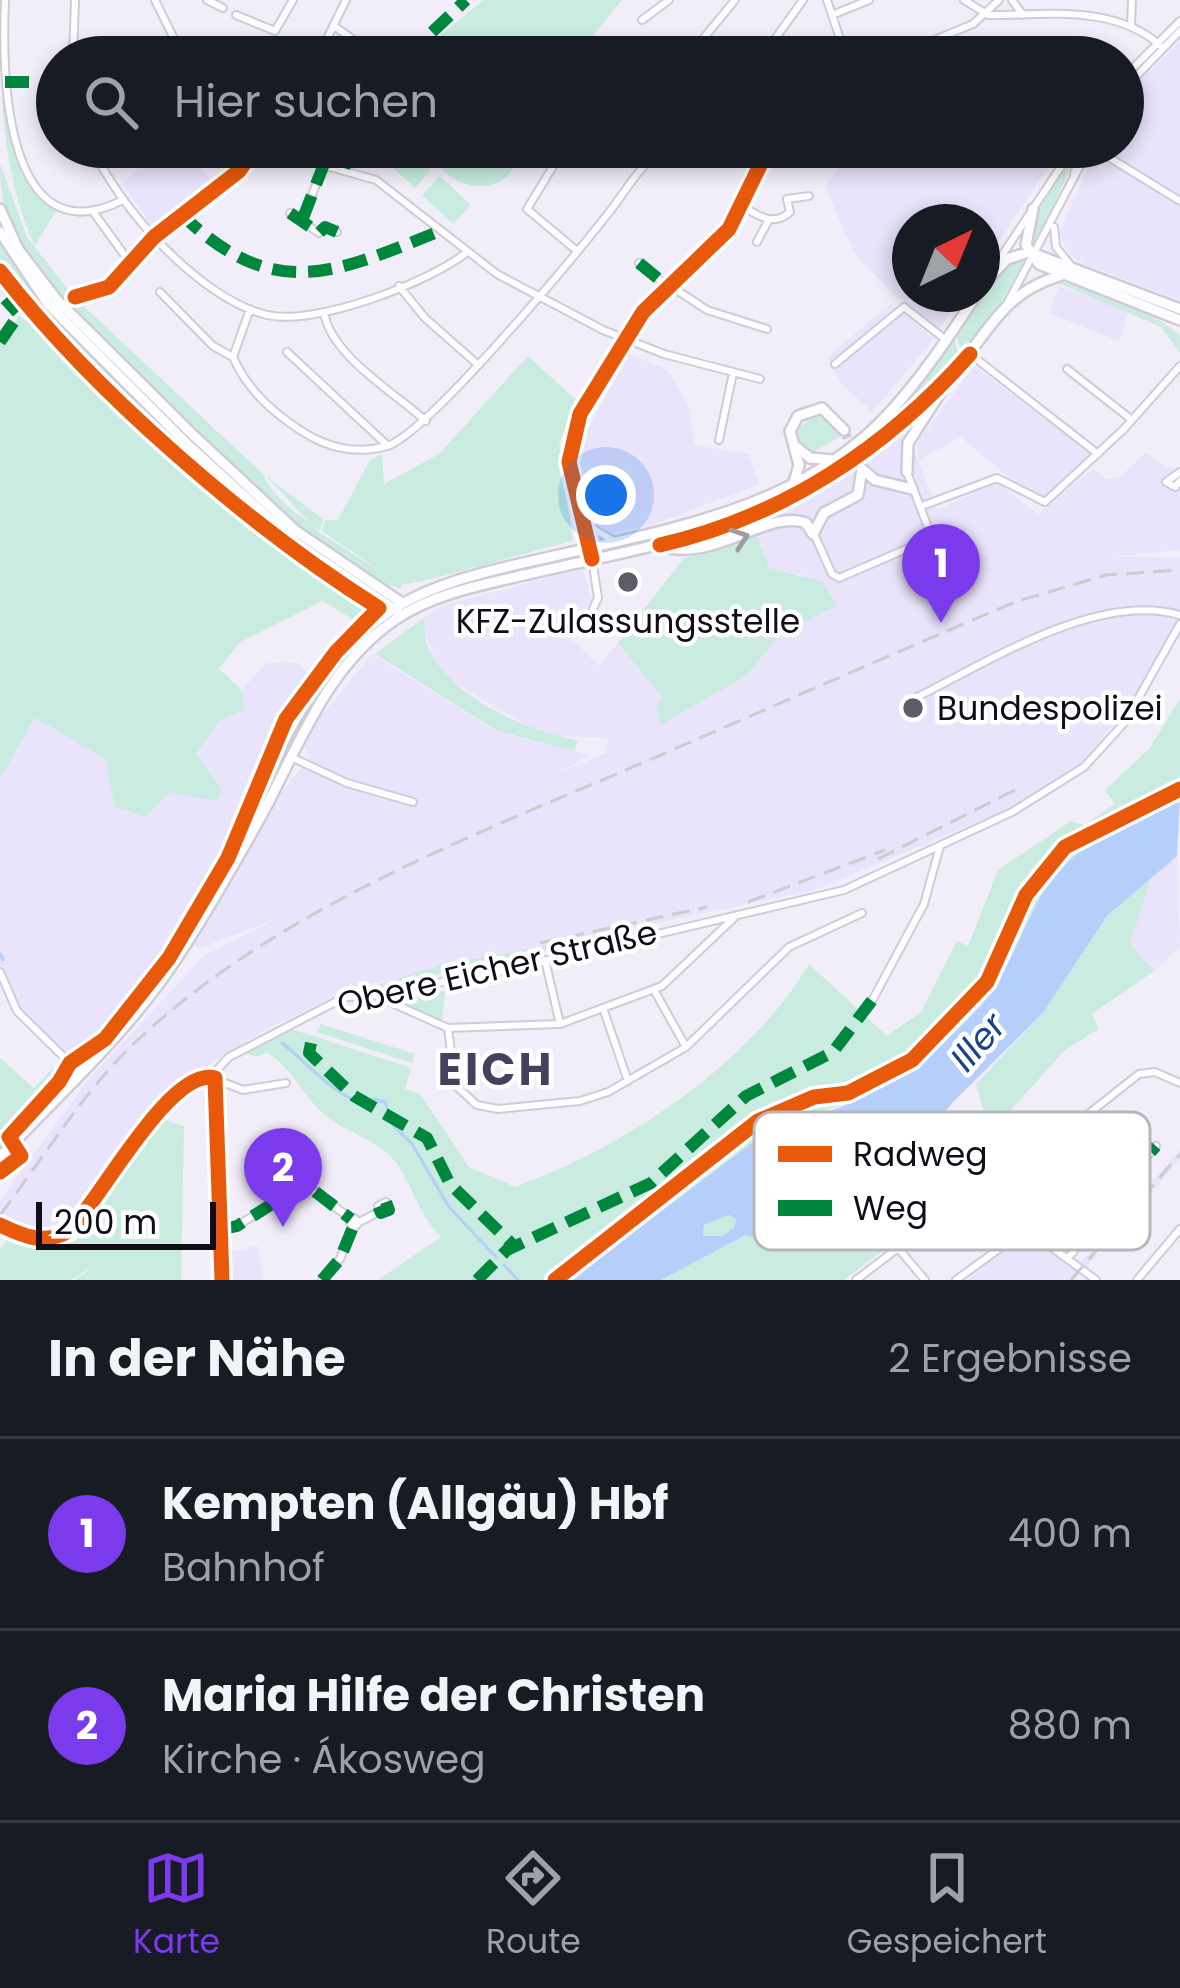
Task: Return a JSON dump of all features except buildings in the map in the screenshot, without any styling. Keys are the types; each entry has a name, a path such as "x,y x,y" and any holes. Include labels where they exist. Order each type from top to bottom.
{"main road":[{"path":"0,209 32,270 109,353 296,531 384,587 399,609"},
{"path":"1032,254 1033,209"},
{"path":"0,232 48,304 186,443 295,542 399,609"},
{"path":"1032,254 1062,274 1179,318"},
{"path":"1000,266 1032,254 1179,318"},
{"path":"228,868 277,749 341,655 399,609 434,590 556,555 660,545 740,521 818,484 903,421 947,379 1008,302 1033,281 1062,274"},
{"path":"0,1157 81,1074 168,971 296,740 349,664 399,609 709,519 794,482 832,460 889,414 965,312"},
{"path":"908,472 908,443 947,379"},
{"path":"794,482 799,465 790,440 798,416 815,408 829,411 844,430"},
{"path":"790,440 805,455 832,460"},
{"path":"814,534 820,517 858,495 862,470 875,480 912,489"},
{"path":"660,545 704,549 790,520 806,524 814,534"},
{"path":"384,587 434,590"}],"street":[{"path":"5,0 5,82 23,168 40,192 59,207 94,213 123,200"},
{"path":"74,36 75,0"},
{"path":"155,0 173,36"},
{"path":"207,0 223,8"},
{"path":"236,15 275,31 293,0"},
{"path":"329,36 346,0"},
{"path":"642,20 669,0"},
{"path":"706,36 736,0"},
{"path":"777,36 803,0"},
{"path":"827,0 839,36"},
{"path":"832,15 869,0"},
{"path":"964,0 988,15"},
{"path":"988,15 999,0"},
{"path":"1012,0 1024,15"},
{"path":"1131,25 1132,0"},
{"path":"940,36 988,15 1105,17 1131,25 1160,45"},
{"path":"1144,64 1180,22"},
{"path":"334,26 349,36"},
{"path":"1144,59 1180,32"},
{"path":"104,168 123,200 170,253 250,309 288,317 324,312 399,286 466,253"},
{"path":"290,213 300,222 303,218 322,168"},
{"path":"337,168 376,180 466,253 536,297 625,340 760,379"},
{"path":"552,168 527,209 577,251"},
{"path":"160,292 213,346 233,357 261,399 318,441 352,451 388,446 426,421 577,251 640,168"},
{"path":"586,624 598,598 569,445 580,414 625,340 668,285 719,241 760,168"},
{"path":"1000,258 1067,168"},
{"path":"1008,302 1078,168"},
{"path":"1122,168 1180,201"},
{"path":"757,242 768,221 790,212 787,199 809,196"},
{"path":"742,206 768,221"},
{"path":"94,213 123,253"},
{"path":"303,218 319,232 325,227 337,232"},
{"path":"1055,218 1054,243 1074,270"},
{"path":"639,262 707,310 767,329"},
{"path":"399,286 425,318 476,363"},
{"path":"836,364 904,307 946,340"},
{"path":"233,357 250,309"},
{"path":"324,312 326,325 342,347 426,421"},
{"path":"287,352 388,446"},
{"path":"970,354 1098,454"},
{"path":"922,506 997,478 1045,502 1132,420 1180,366"},
{"path":"1067,369 1132,420"},
{"path":"719,440 734,372"},
{"path":"814,534 832,574 848,576 932,538 908,472"},
{"path":"582,520 599,537 618,542"},
{"path":"904,703 1083,620 1136,609 1180,615"},
{"name":"Obere Eicher Straße","path":"0,1225 18,1234 52,1239 69,1231 149,1123 192,1081 215,1078 222,1062 343,998 545,960 844,890 1030,803 1084,767 1136,706 1180,624"},
{"path":"296,740 312,767"},
{"path":"277,749 312,767 413,802"},
{"path":"873,999 924,904 940,846"},
{"path":"370,993 448,1028 560,1024 654,990 738,913"},
{"path":"448,1028 455,1085 486,1108 580,1101 629,1083 686,1047 789,947 862,914"},
{"path":"718,934 722,918"},
{"path":"545,960 560,1024"},
{"path":"0,972 17,1011 81,1074"},
{"path":"396,989 397,1006"},
{"path":"654,990 686,1047"},
{"path":"604,1011 629,1083"},
{"path":"1090,1112 1139,1074 1155,1072 1180,1083"},
{"path":"222,1280 215,1078 244,1090 286,1083"},
{"path":"1150,1153 1156,1146"},
{"path":"220,1230 237,1226 299,1187 314,1190 354,1223"},
{"path":"322,1280 340,1259 354,1223 379,1212"},
{"path":"1137,1280 1180,1228"},
{"path":"856,1280 895,1250"},
{"path":"900,1250 925,1280"},
{"path":"956,1280 997,1250"},
{"path":"1058,1250 1096,1280"},
{"path":"1068,1258 1075,1250"}],"shaded area":[{"path":"1180,41 1180,300 1084,264 1069,254 1059,233 1088,168 1144,168 1144,78"},
{"path":"139,168 200,168 217,186 156,232 122,183"},
{"path":"838,168 1048,168 1000,239 1000,204 892,204 892,293 858,258 825,186"},
{"path":"1059,286 1129,311 1119,341 1049,313"},
{"path":"890,304 892,312 900,312 934,339 872,412 841,383 828,357"},
{"path":"917,312 951,312 940,329"},
{"path":"629,354 667,370 688,405 695,445 748,454 759,484 655,524 608,534 595,525 583,498 578,447"},
{"path":"974,366 1092,455 1046,496 1038,497 961,437 919,460 917,443"},
{"path":"906,428 937,510 997,482 1038,515 1093,469 1106,479 1118,478 1146,453 1180,475 1180,550 1107,557 1180,557 1180,616 1136,699 1079,765 999,813 817,889 355,987 270,1027 186,1079 149,1116 65,1228 36,1234 0,1220 0,1200 88,1080 205,955 279,918 200,948 193,944 278,796 310,758 304,744 308,732 372,654 497,732 590,755 558,773 606,753 609,738 545,736 451,681 437,663 423,629 425,617 441,606 583,569 592,600 568,636 599,666 618,643 664,699 662,725 746,676 782,633 836,606 802,575 769,568 759,551 756,522 846,474"},
{"path":"298,662 311,680 281,719 227,857 185,931 103,1038 70,1060 19,1010 0,966 0,779 35,718 105,759 115,807 146,817 170,792 222,787 196,754 205,735 220,720 245,710 242,690 266,663"},
{"path":"1177,856 1180,947 1154,971 1130,944 1133,922 1154,874"},
{"path":"1180,1150 1180,1159 1150,1194 1150,1184"},
{"path":"258,1246 264,1280 226,1280 225,1253"},
{"path":"1004,1250 1053,1250 1077,1267 1092,1250 1101,1250 1075,1280 967,1280"}],"green space":[{"path":"0,0 18,156 40,193 58,208 35,245 9,157"},
{"path":"484,0 622,0 593,36 439,36"},
{"path":"0,164 27,237 73,296 64,305 27,256 10,224"},
{"path":"393,168 429,168 415,188"},
{"path":"440,168 513,168 502,181 476,186"},
{"path":"1070,168 1037,244 1029,243 1038,211"},
{"path":"440,176 471,205 453,224 422,195"},
{"path":"0,240 54,315 38,330 0,291"},
{"path":"1027,255 1000,304 1000,270"},
{"path":"1056,282 1105,293 1155,317 1180,336 1180,353 1161,327"},
{"path":"75,298 263,474 289,507 309,522 266,476 323,519 320,530 312,525 320,533 388,576 322,531 325,520 338,520 370,460 382,454 384,484 439,454 528,356 575,399 559,445 573,541 401,584 402,589 386,584 280,514 66,306"},
{"path":"969,312 994,312 963,356 955,333"},
{"path":"19,316 76,357 189,466 282,540 190,464 48,323 55,316 288,540 382,604 368,600 378,607 360,624 323,601 240,642 219,669 242,690 245,710 220,720 196,754 222,788 217,801 170,792 146,817 115,807 105,759 35,718 0,779 0,343"},
{"path":"953,336 960,358 885,428 804,486 742,517 740,511 833,459 885,418"},
{"path":"815,415 833,423 841,436 812,453 801,446 797,430"},
{"path":"757,536 769,568 823,582 837,606 782,633 746,676 661,725 656,705 663,698 618,643 684,558"},
{"path":"425,617 426,641 455,683 504,715 578,740 574,751 497,731 375,654"},
{"path":"1180,699 1180,796 1078,850 974,1014 924,1060 848,1103 818,1112 754,1112 754,1142 570,1280 378,1280 441,1237 390,1156 326,1116 268,1053 253,1057 246,1052 291,1029 411,1068 405,1089 420,1094 469,1167 515,1187 598,1150 680,1099 753,1036 809,964 887,1036 921,1012 957,941 968,946 998,870 1071,821 1084,825 1115,804 1105,790 1149,749"},
{"path":"1151,878 1130,944 1154,971 1092,1014 1099,1029 1065,1050 1009,1112 984,1112 976,1084 1043,1013 1107,916"},
{"path":"647,927 649,931 615,940 613,936 343,995 442,965"},
{"path":"445,991 442,1022 410,1009 401,1000 404,994"},
{"path":"321,1024 415,1054 412,1063 317,1032"},
{"path":"0,1058 34,1088 53,1068 64,1068 33,1108 2,1128 30,1112 7,1132 8,1138 46,1103 0,1150"},
{"path":"157,1118 184,1126 181,1280 75,1280 97,1264 71,1280 0,1280 0,1249 12,1235 38,1241 61,1237 80,1224"},
{"path":"729,1215 736,1219 735,1228 722,1236 703,1236 704,1225"},
{"path":"754,1234 754,1250 883,1250 844,1280 661,1280"}],"water":[{"name":"Iller","path":"1180,796 1177,856 1107,916 1043,1013 945,1112 827,1112 899,1076 970,1017 992,990 1052,879 1084,848"},
{"path":"754,1142 754,1238 746,1235 661,1280 570,1280","holes":["729,1215 736,1219 734,1228 722,1236 703,1236 704,1225"]}],"waterway":[{"path":"0,954 3,960"},
{"path":"282,1043 341,1093 364,1104 374,1099 385,1102 393,1125 412,1144 449,1207 496,1257"},
{"path":"504,1265 518,1280"},
{"path":"473,1280 486,1267"}],"tunnel":[{"path":"844,430 862,469"}],"railway":[{"path":"0,1215 120,1057 195,991 315,913 445,848 1018,601 1106,575 1180,570"},
{"path":"878,859 1017,789"},
{"path":"748,902 885,850"},
{"path":"540,943 707,907"},
{"path":"1150,1189 1180,1154"},
{"path":"1071,1280 1097,1250"}],"marked path":[{"path":"428,36 466,0"},
{"path":"5,82 36,82"},
{"path":"303,218 322,168"},
{"path":"290,213 319,233 325,227 337,232"},
{"path":"181,214 214,242 246,260 276,270 305,272 367,259 440,231"},
{"path":"639,263 667,286"},
{"path":"0,342 19,314 5,299"},
{"path":"477,1280 507,1250 651,1183 746,1096 833,1052 873,999"},
{"path":"311,1043 309,1053 354,1096 427,1138 450,1184 514,1246"},
{"path":"1150,1153 1156,1146"},
{"path":"220,1230 237,1226 299,1187 313,1190 351,1219"},
{"path":"386,1202 389,1210 381,1213 378,1206 386,1202"},
{"path":"322,1280 340,1259 353,1227"}],"cycle path":[{"path":"75,297 109,287 154,237 241,168"},
{"path":"592,559 569,462 580,414 643,312 729,229 759,168"},
{"path":"0,271 81,363 176,454 279,538 379,608 336,652 286,719 228,858 169,958 105,1039 70,1063 9,1137 21,1156 0,1172"},
{"path":"660,545 749,517 830,474 904,420 970,354"},
{"path":"779,1112 814,1097 848,1093 912,1060 987,982 1026,895 1065,847 1180,789"},
{"path":"0,1225 34,1238 69,1231 157,1113 197,1080 215,1078 222,1280"},
{"path":"555,1280 754,1124"}],"place":[{"name":"KFZ-Zulassungsstelle","path":"628,582"},
{"name":"Kempten (Allgäu) Hbf","path":"941,623"},
{"name":"Bundespolizei","path":"913,708"},
{"name":"Maria Hilfe der Christen","path":"283,1227"}],"district":[{"name":"EICH","path":"496,1069"}]}
